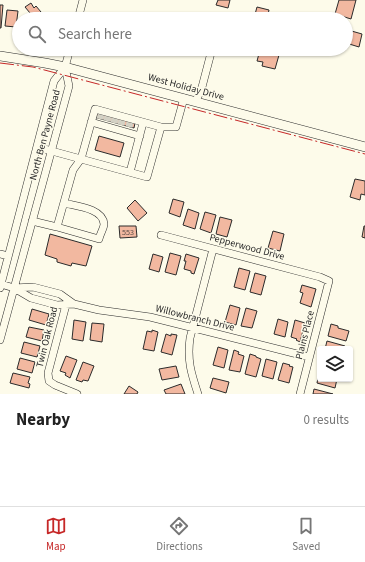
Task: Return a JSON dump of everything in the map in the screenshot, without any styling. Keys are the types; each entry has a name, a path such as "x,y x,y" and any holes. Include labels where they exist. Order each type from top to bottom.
{"main road":[{"name":"West Holiday Drive","path":"0,56 45,62 365,147"}],"street":[{"path":"80,12 83,0"},
{"path":"65,67 68,56"},
{"path":"196,102 202,87 210,56"},
{"name":"North Ben Payne Road","path":"0,286 54,81 65,67"},
{"name":"North Ben Payne Road","path":"0,340 69,86 65,67"},
{"path":"110,120 130,125 143,122 161,127 176,127 184,98"},
{"path":"110,120 130,125 140,136"},
{"path":"57,226 74,170 110,120"},
{"path":"130,172 143,122"},
{"path":"37,147 147,177 161,127"},
{"path":"32,221 57,226 99,239 104,225 103,218 94,211 64,204"},
{"name":"Pepperwood Drive","path":"161,235 320,277 328,281"},
{"path":"198,394 192,378 189,360 190,338 213,249"},
{"path":"0,254 8,256"},
{"name":"Plains Place","path":"300,394 328,281"},
{"name":"Willowbranch Drive","path":"0,286 14,288 33,287 60,294 66,302"},
{"name":"Willowbranch Drive","path":"14,288 31,298 58,305 66,302 99,310 150,317 309,356"},
{"name":"Twin Oak Road","path":"66,302 48,373 49,381 77,394"}],"building":[{"path":"218,0 230,0 228,8 216,5"},
{"path":"339,0 356,0 353,12 336,12"},
{"path":"31,3 34,8 36,6 41,12 29,12 25,7"},
{"path":"0,5 3,5 1,28 0,28"},
{"path":"257,7 269,10 269,12 256,12"},
{"path":"7,10 18,11 12,12 12,27 5,26"},
{"path":"353,31 362,34 359,47 353,45"},
{"path":"258,56 279,56 275,69 262,66 263,62 257,61"},
{"path":"95,112 135,123 134,128 94,117"},
{"path":"99,136 124,143 120,157 95,150"},
{"path":"355,179 365,181 365,195 361,194 360,200 350,197"},
{"path":"173,199 184,202 180,217 169,213"},
{"path":"135,200 147,213 138,221 127,208"},
{"path":"188,209 199,213 195,229 183,225"},
{"path":"205,212 216,215 211,233 200,229"},
{"path":"220,217 232,220 227,237 216,234"},
{"path":"119,226 136,226 137,237 120,238"},
{"path":"365,226 365,238 362,237"},
{"path":"273,231 284,234 280,251 268,248"},
{"path":"50,234 92,246 86,266 72,263 71,266 57,262 57,259 45,255"},
{"path":"170,253 181,256 176,275 165,272"},
{"path":"153,254 163,257 159,272 149,269"},
{"path":"186,254 199,258 194,274 191,273 191,271 184,269"},
{"path":"239,268 250,271 245,290 234,287"},
{"path":"255,273 266,276 261,295 250,292"},
{"path":"302,285 316,289 311,307 300,303 303,293 300,292"},
{"path":"230,305 240,308 236,325 225,322"},
{"path":"246,308 257,311 252,328 241,326"},
{"path":"32,309 49,314 46,325 29,320"},
{"path":"278,319 288,322 285,337 274,334"},
{"path":"74,320 86,322 83,341 72,339"},
{"path":"295,320 305,323 300,342 291,337"},
{"path":"92,323 104,324 102,342 90,340"},
{"path":"331,324 349,331 346,341 328,336"},
{"path":"29,327 44,330 42,341 26,337"},
{"path":"152,330 158,332 154,351 143,349 147,331 152,332"},
{"path":"166,334 171,336 171,334 177,335 172,355 161,352"},
{"path":"327,341 345,346 326,346"},
{"path":"24,342 40,346 37,357 21,353"},
{"path":"218,347 228,350 224,368 213,365"},
{"path":"234,350 239,352 238,354 244,356 240,372 229,370"},
{"path":"250,354 261,359 256,377 245,374"},
{"path":"66,356 77,360 70,378 65,375 66,373 60,371"},
{"path":"20,358 35,362 32,373 17,369"},
{"path":"266,359 277,362 273,379 262,376"},
{"path":"83,362 94,366 88,381 83,380 82,382 76,380"},
{"path":"283,363 293,367 289,383 278,380"},
{"path":"176,366 179,377 162,380 159,369"},
{"path":"13,373 30,377 28,383 30,384 29,388 10,383"},
{"path":"213,378 229,382 226,393 210,388"},
{"path":"317,382 336,382 335,388"},
{"path":"181,384 185,394 166,394 164,390"},
{"path":"129,386 138,392 137,394 124,394"},
{"path":"314,389 333,394 313,394"}],"tunnel":[{"path":"100,119 101,114"},
{"path":"107,121 108,116"},
{"path":"114,123 115,118"},
{"path":"121,125 122,120"},
{"path":"129,127 130,122"}],"power":[{"path":"0,63 33,67 365,154"}]}
